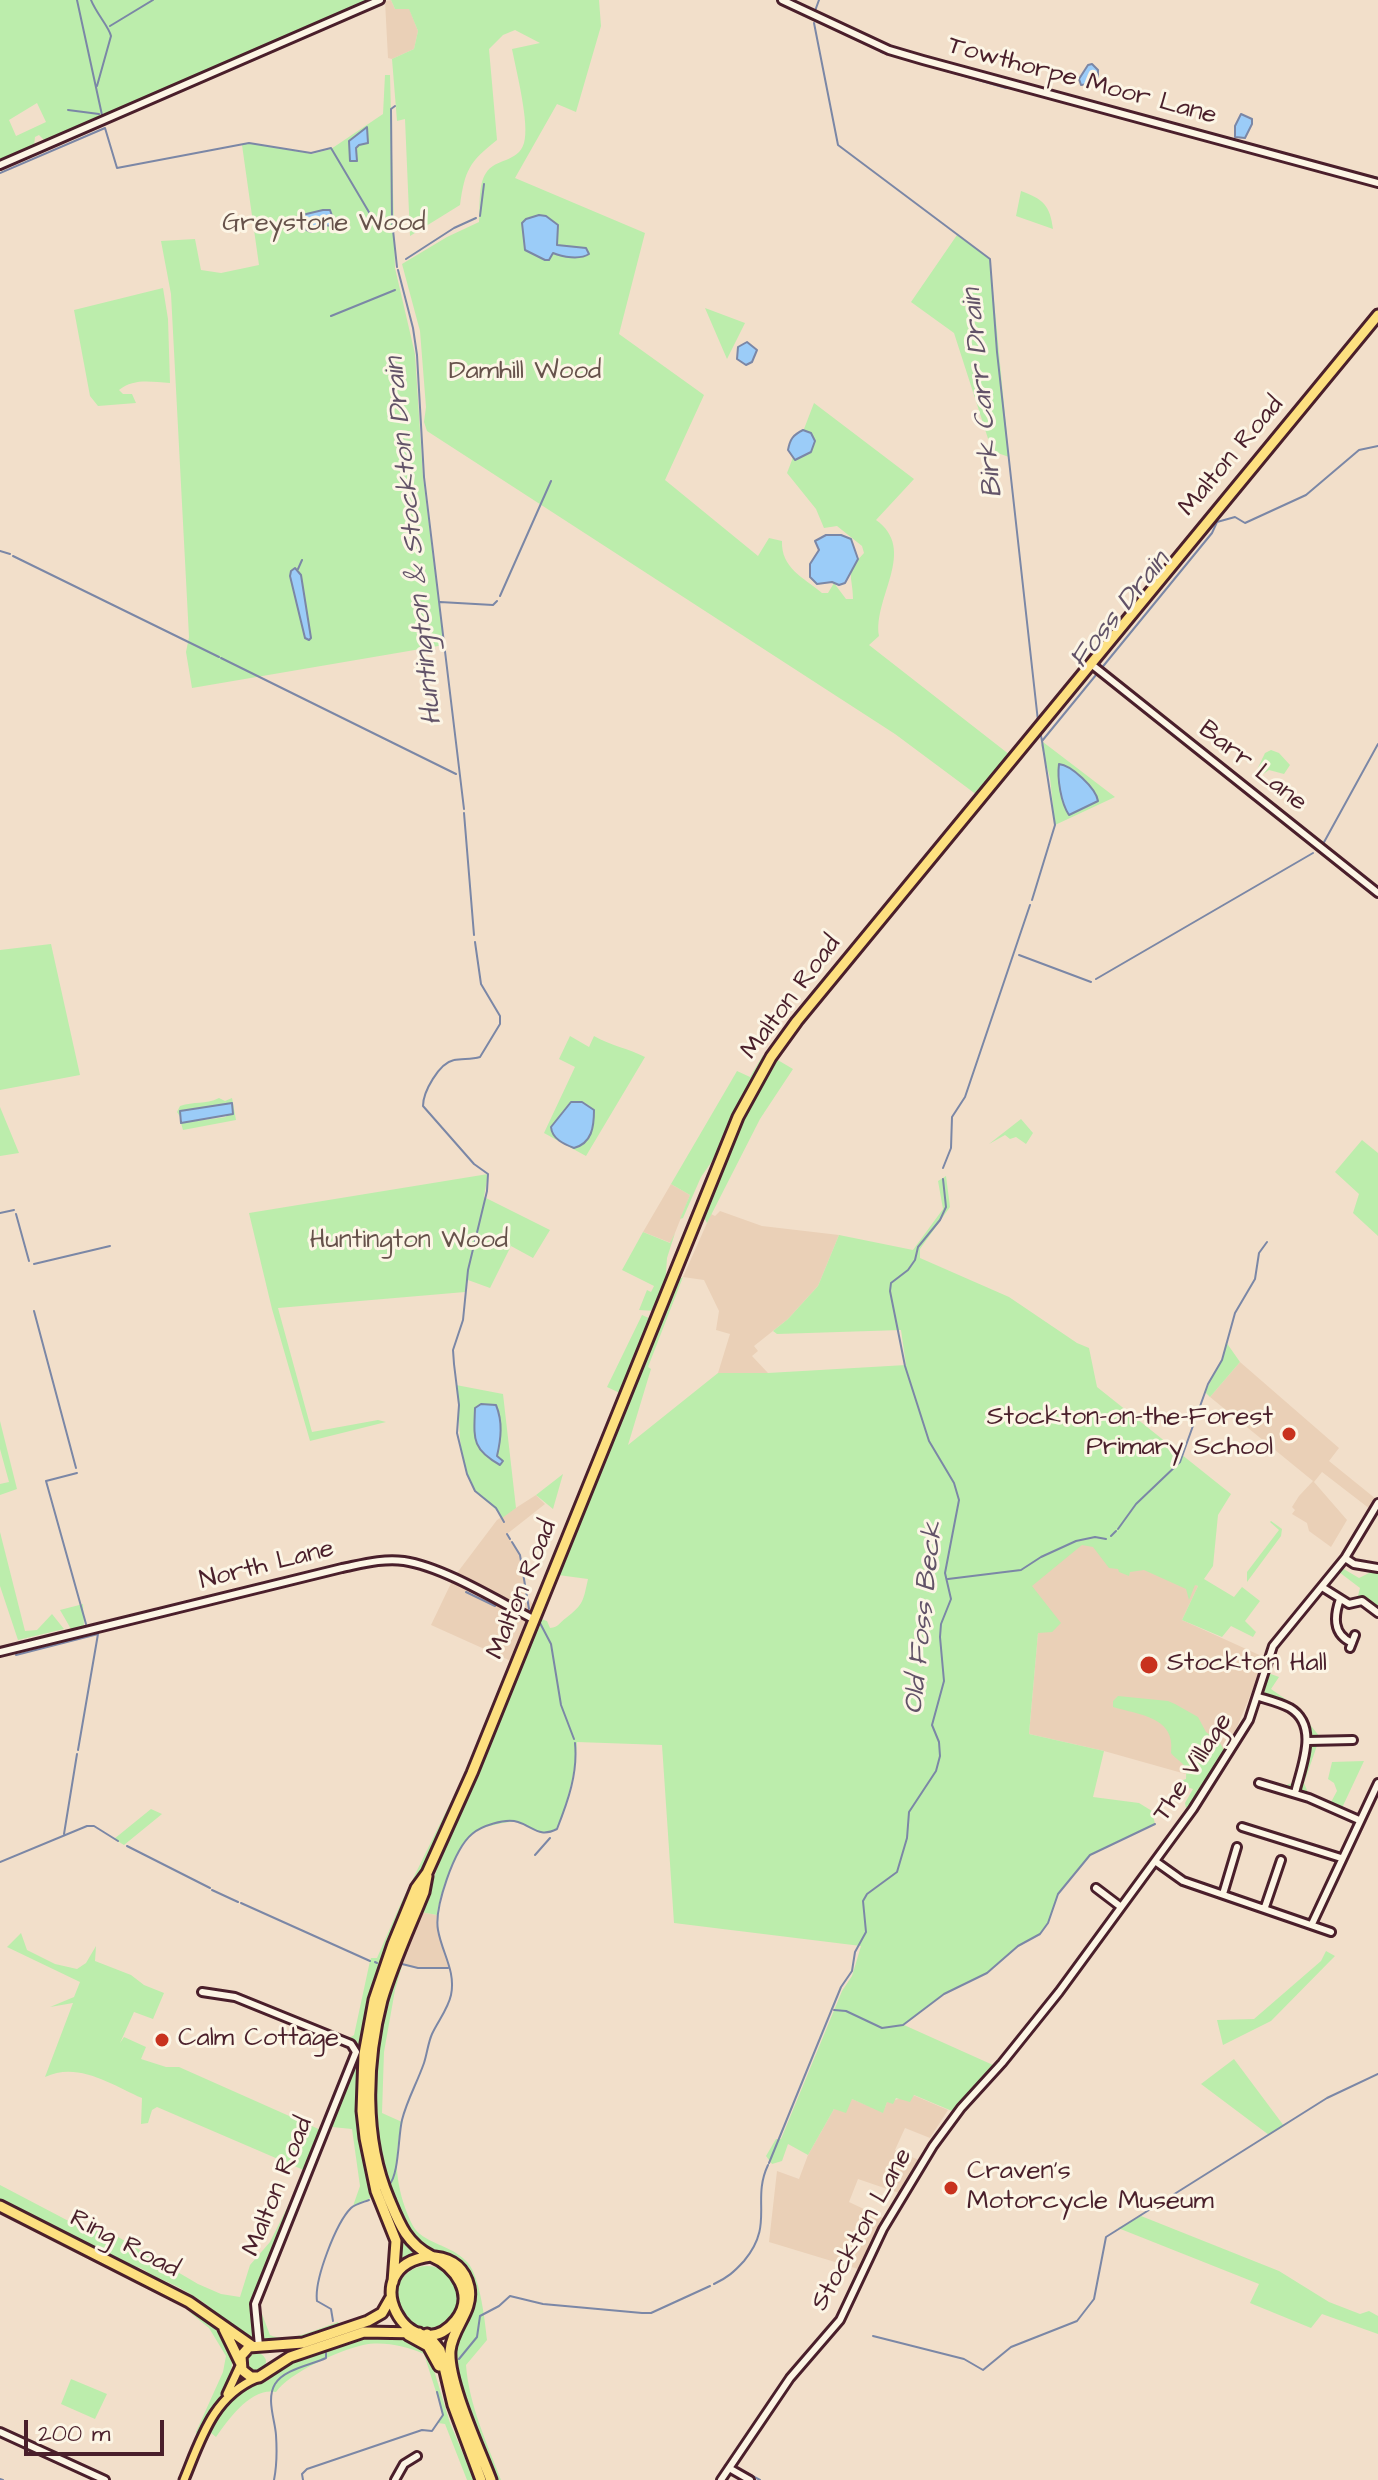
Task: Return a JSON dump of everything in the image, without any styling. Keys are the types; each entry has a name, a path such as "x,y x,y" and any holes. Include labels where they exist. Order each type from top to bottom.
{"highway":[{"name":"Malton Road","path":"368,2054 382,2001 424,1892 427,1873 472,1773 719,1162 755,1083 797,1021 1093,666 1378,315"},
{"path":"368,2054 371,2113 379,2171 405,2235 415,2247 450,2268 464,2292 464,2304 453,2323 439,2332 375,2330 356,2334 290,2357 259,2377 245,2374 240,2364 242,2353 257,2346 303,2343 351,2327 382,2313 390,2299 396,2241 371,2174 365,2138 362,2111 368,2054"},
{"name":"Ring Road","path":"0,2206 189,2302 224,2329 257,2346"},
{"path":"351,2327 380,2305 394,2277 411,2262 433,2257 445,2258 457,2265 469,2284 468,2307 454,2335 450,2361 491,2480"},
{"path":"390,2299 400,2321 423,2333 440,2350 444,2376"},
{"name":"Ring Road","path":"224,2329 240,2364"},
{"path":"403,2333 428,2346 444,2376 481,2480"},
{"path":"257,2346 271,2356 270,2369"}],"main road":[{"path":"184,2480 215,2410 226,2396 240,2364"},
{"path":"226,2396 259,2377"}],"street":[{"path":"0,165 380,0"},
{"name":"Towthorpe Moor Lane","path":"782,0 889,50 1378,183"},
{"name":"Barr Lane","path":"1093,666 1378,893"},
{"name":"The Village","path":"1077,1967 1193,1809 1232,1750 1259,1697 1273,1646 1345,1558 1378,1503"},
{"path":"1369,1519 1378,1525"},
{"path":"1345,1558 1354,1564 1378,1568"},
{"name":"North Lane","path":"0,1652 342,1568 386,1560 427,1566 535,1620"},
{"path":"1322,1587 1349,1604 1362,1601 1378,1613"},
{"path":"1340,1599 1334,1612 1337,1629 1351,1646 1355,1635"},
{"path":"1259,1697 1296,1713 1303,1723 1308,1741 1295,1793"},
{"path":"1308,1741 1353,1740"},
{"path":"1259,1783 1295,1793 1359,1820"},
{"path":"1312,1924 1378,1783"},
{"path":"1242,1827 1341,1858"},
{"path":"1223,1894 1237,1847"},
{"path":"1265,1907 1281,1860"},
{"path":"1155,1861 1183,1881 1331,1932"},
{"path":"1096,1888 1121,1907"},
{"name":"Stockton Lane","path":"721,2480 790,2378 840,2320 895,2208 941,2135 1077,1967"},
{"name":"Malton Road","path":"202,1992 235,1997 355,2047 355,2060 255,2304 257,2346"},
{"path":"0,2432 105,2480"},
{"path":"395,2480 404,2464 417,2456"},
{"path":"729,2468 750,2480"}],"shaded area":[{"path":"391,0 395,9 409,8 418,31 414,49 392,59 388,58 385,1"},
{"path":"671,1184 690,1195 671,1243 643,1232"},
{"path":"720,1211 762,1226 839,1235 818,1286 788,1319 754,1346 758,1351 752,1356 768,1373 718,1373 730,1334 716,1330 719,1311 704,1280 683,1277 711,1214 715,1216"},
{"name":"Stockton-on-the-Forest Primary School","path":"1240,1362 1339,1448 1329,1461 1376,1499 1370,1509 1322,1472 1314,1482 1347,1520 1331,1547 1309,1531 1307,1523 1292,1514 1295,1510 1292,1507 1299,1496 1313,1481 1210,1397"},
{"path":"536,1495 545,1504 507,1534 520,1555 526,1595 534,1606 511,1661 431,1625 454,1577 497,1520"},
{"name":"Stockton Hall","path":"1104,1538 1198,1586 1182,1620 1266,1658 1231,1741 1207,1780 1029,1734 1038,1633 1001,1574 1066,1545"},
{"path":"421,1912 437,1915 438,1931 450,1968 418,1968 402,1964"},
{"path":"913,2095 948,2110 930,2138 905,2128 895,2150 919,2160 899,2193 858,2179 849,2202 885,2219 858,2269 769,2242 777,2171 799,2179 808,2155 834,2109 852,2099 883,2112 887,2102"}],"green space":[{"path":"0,0 372,0 62,135 44,140 39,135 35,137 34,146 0,161","holes":["37,103 46,122 16,136 9,120"]},
{"name":"Damhill Wood","path":"391,0 599,0 601,26 576,112 557,104 515,178 645,233 619,334 704,395 665,480 758,556 769,538 782,541 785,558 801,577 822,593 828,593 834,583 846,599 853,599 852,571 864,553 862,546 837,526 824,528 816,509 787,473 814,403 914,479 876,520 888,532 894,560 879,621 879,636 869,645 1010,755 977,795 895,734 427,431 420,331 402,264 479,222 483,178 490,168 517,154 524,143 524,110 512,49 540,43 515,30 503,35 489,49 497,140 470,168 460,205 410,236 405,119 397,121 392,59 414,49 418,31 409,9 395,9"},
{"name":"Greystone Wood","path":"385,75 390,75 395,268 415,354 423,477 444,645 192,688 186,652 189,637 171,294 161,241 195,239 201,270 221,273 259,265 242,145 249,143 312,154 331,149 383,114"},
{"path":"1021,191 1044,204 1053,229 1016,216"},
{"path":"957,235 990,259 1009,457 992,451 954,333 911,302"},
{"path":"163,288 168,319 170,383 131,384 119,390 123,394 132,394 136,403 98,406 90,396 74,310"},
{"path":"705,308 745,323 727,359"},
{"path":"1043,742 1115,797 1055,825 1050,778 1041,745"},
{"path":"1271,750 1279,753 1290,765 1284,774 1269,770 1259,777 1254,776 1265,753"},
{"path":"51,944 80,1075 0,1090 0,950"},
{"path":"801,1023 776,1059 793,1069 760,1119 707,1223 702,1214 744,1114 770,1067"},
{"path":"570,1036 589,1047 594,1036 645,1057 586,1156 544,1133 575,1067 559,1059"},
{"path":"763,1055 764,1062 680,1219 690,1195 671,1184 737,1071 750,1077"},
{"path":"219,1098 225,1101 232,1098 236,1120 183,1130 181,1123 226,1117 232,1104 180,1111 181,1118 177,1112 180,1106"},
{"path":"0,1107 19,1153 0,1156"},
{"path":"1021,1119 1033,1133 1026,1144 1016,1137 1010,1139 1005,1135 989,1144"},
{"path":"1362,1140 1378,1153 1378,1236 1353,1213 1359,1194 1335,1172"},
{"name":"Huntington Wood","path":"488,1174 484,1197 550,1230 533,1258 511,1246 490,1288 468,1280 465,1292 278,1308 312,1432 378,1420 386,1422 310,1441 272,1309 249,1213"},
{"path":"946,1176 950,1207 920,1249 920,1258 1009,1297 1089,1348 1097,1387 1231,1494 1218,1515 1213,1566 1204,1579 1234,1597 1242,1587 1260,1601 1245,1621 1256,1632 1253,1637 1231,1626 1222,1637 1182,1620 1198,1586 1195,1585 1189,1600 1186,1589 1144,1570 1130,1572 1129,1576 1118,1569 1109,1568 1093,1547 1082,1545 1032,1586 1061,1623 1052,1632 1038,1633 1029,1734 1104,1751 1093,1797 1139,1803 1152,1811 1155,1824 1090,1855 1058,1894 1048,1923 1040,1934 1018,1946 987,1973 944,1994 904,2025 993,2065 952,2111 914,2095 910,2102 896,2098 893,2104 887,2102 883,2113 852,2099 846,2113 834,2109 808,2155 788,2144 782,2161 772,2164 766,2156 776,2139 781,2139 842,1991 852,1976 861,1946 674,1923 662,1745 577,1742 575,1765 557,1829 541,1832 513,1822 478,1830 468,1838 456,1858 441,1895 437,1915 421,1912 457,1816 541,1619 547,1621 550,1628 555,1627 580,1605 584,1597 588,1579 558,1575 673,1283 683,1277 648,1367 651,1369 628,1445 718,1373 906,1365 901,1330 777,1334 773,1331 818,1286 839,1235 913,1250 943,1209 938,1181"},
{"path":"643,1232 670,1243 675,1233 667,1258 665,1287 656,1311 639,1310 647,1290 651,1292 654,1286 622,1270"},
{"path":"642,1315 651,1319 622,1394 607,1387"},
{"path":"1226,1342 1240,1362 1210,1397 1205,1392 1222,1360"},
{"path":"456,1385 503,1394 516,1508 502,1518 475,1490 467,1472 461,1448"},
{"path":"0,1421 17,1489 0,1495 0,1484 9,1482 0,1449"},
{"path":"563,1474 553,1509 536,1495"},
{"path":"1271,1521 1282,1529 1281,1536 1247,1582 1247,1572 1279,1530"},
{"path":"0,1532 25,1631 37,1630 52,1614 64,1629 18,1640 0,1586"},
{"path":"1342,1568 1359,1578 1373,1571 1378,1572 1378,1610 1358,1596 1360,1588 1339,1572"},
{"path":"83,1604 84,1626 71,1629 60,1610"},
{"path":"528,1619 532,1621 465,1781 380,1968 372,1996 361,2136 373,2197 353,2206 360,2186 352,2129 332,2127 359,2052 359,2045 348,2039 354,2035 370,1961 377,1958 464,1775"},
{"path":"1268,1673 1279,1677 1271,1689 1291,1703 1289,1705 1264,1695"},
{"path":"1118,1696 1175,1704 1198,1717 1206,1732 1220,1743 1225,1752 1189,1807 1186,1808 1185,1803 1193,1789 1174,1783 1186,1779 1186,1773 1185,1766 1171,1753 1168,1732 1154,1720 1113,1707 1113,1701"},
{"path":"1304,1717 1320,1737 1304,1783 1309,1795 1279,1788 1300,1780 1311,1739"},
{"path":"1364,1761 1341,1810 1330,1804 1337,1791 1328,1779 1332,1762"},
{"path":"151,1809 162,1814 124,1845 114,1839"},
{"path":"412,1931 395,1990 384,2052 382,2113 402,2122 397,2157 398,2179 412,2225 426,2238 463,2258 476,2278 487,2340 466,2365 479,2424 501,2480 495,2480 453,2360 457,2339 474,2301 472,2280 461,2263 415,2239 393,2199 382,2150 377,2117 377,2056 389,1996"},
{"path":"21,1933 27,1950 55,1964 77,1969 86,1963 96,1946 95,1961 131,1975 144,1985 164,1993 153,2019 134,2012 120,2043 124,2037 146,2047 141,2059 166,2067 179,2067 323,2131 306,2171 157,2107 152,2110 148,2123 141,2124 142,2098 107,2081 70,2072 45,2077 73,2003 50,2007 74,1997 80,1982 7,1947"},
{"path":"1326,1951 1335,1956 1271,2021 1223,2045 1217,2020 1254,2019 1321,1961"},
{"path":"1234,2059 1284,2126 1269,2135 1201,2084"},
{"path":"0,2185 80,2227 113,2234 198,2284 221,2294 240,2297 250,2265 270,2242 291,2200 294,2202 257,2286 252,2312 262,2314 270,2335 278,2337 304,2334 338,2322 340,2326 276,2343 248,2338 185,2291 0,2199"},
{"path":"1141,2216 1279,2271 1329,2302 1360,2314 1369,2311 1378,2316 1378,2334 1322,2314 1311,2328 1250,2303 1259,2284 1118,2228"},
{"path":"396,2227 413,2250 422,2255 400,2268 402,2250"},
{"path":"421,2266 433,2266 449,2275 456,2285 456,2309 449,2319 433,2328 421,2328 401,2314 396,2303 396,2291 410,2271"},
{"path":"188,2311 211,2326 225,2340 232,2354 232,2369 226,2384 197,2439 196,2432 223,2372 226,2356 209,2328"},
{"path":"370,2335 397,2336 414,2342 429,2354 450,2423 474,2480 467,2480 445,2424 438,2423 443,2414 424,2354 394,2345 363,2345 316,2363 292,2377 276,2392 258,2394 249,2399 216,2437 211,2433 213,2421 235,2394 252,2384 267,2381 291,2361"},
{"path":"253,2353 261,2353 266,2362 264,2369 253,2371 248,2366 248,2358"},
{"path":"71,2379 107,2394 95,2419 61,2404"}],"water":[{"path":"1092,64 1098,70 1098,77 1089,84 1081,85 1079,79"},
{"path":"1241,114 1252,119 1245,138 1235,137 1235,126"},
{"path":"367,127 368,143 356,148 357,161 350,161 349,141"},
{"path":"330,210 336,227 325,225 311,232 300,227 302,215"},
{"path":"539,215 558,225 557,245 586,248 589,254 571,257 553,253 549,260 545,260 525,250 522,223"},
{"path":"747,342 757,350 752,362 746,365 737,359 738,347"},
{"path":"803,430 811,433 815,441 811,452 795,460 788,450 789,446 792,438"},
{"path":"826,535 851,539 858,559 845,583 839,585 832,582 817,584 810,577 810,564 819,550 815,541"},
{"path":"295,568 301,575 309,640 305,638 290,576"},
{"path":"1059,764 1082,778 1098,801 1069,815 1060,791"},
{"path":"571,1102 582,1102 594,1110 591,1134 574,1148 556,1138 551,1127"},
{"path":"232,1103 233,1114 181,1123 180,1111"},
{"path":"481,1404 496,1405 498,1411 501,1430 497,1456 503,1461 500,1465 484,1454 476,1442 475,1408"}],"waterway":[{"path":"77,0 102,115"},
{"path":"91,0 111,36 97,86"},
{"path":"110,26 153,0"},
{"path":"791,0 815,11 819,0"},
{"name":"Birk Carr Drain","path":"814,23 838,145 990,259 997,352 1038,721"},
{"path":"881,52 1006,88"},
{"path":"913,53 936,60"},
{"name":"Huntington & Stockton Drain","path":"395,106 391,109 392,221 397,267"},
{"path":"68,110 99,114"},
{"path":"1139,114 1269,149"},
{"path":"0,173 105,128 117,168 249,143 311,153 331,148 376,224 392,221"},
{"path":"1370,176 1378,178"},
{"path":"1366,183 1378,187"},
{"path":"480,216 484,184"},
{"path":"406,259 454,228 476,218"},
{"name":"Huntington & Stockton Drain","path":"398,270 417,355 424,477 464,809"},
{"path":"331,316 395,290"},
{"name":"Foss Drain","path":"1032,900 1055,825 1042,741 1212,533 1217,522 1235,517 1245,523 1306,495 1359,450 1378,446"},
{"path":"500,596 551,481"},
{"path":"0,551 10,554"},
{"path":"13,556 219,657"},
{"path":"298,569 302,560"},
{"path":"440,602 493,605 497,601"},
{"path":"221,658 456,774"},
{"name":"Birk Carr Drain","path":"1040,731 1042,741"},
{"path":"1323,844 1378,744"},
{"name":"Huntington & Stockton Drain","path":"464,813 474,935"},
{"path":"1318,850 1348,875"},
{"path":"1096,979 1313,853"},
{"name":"Foss Drain","path":"943,1168 951,1148 952,1117 965,1097 1030,905"},
{"name":"Huntington & Stockton Drain","path":"475,942 481,984 500,1016 500,1024 480,1057 454,1060 443,1066 429,1086 423,1106 474,1164 488,1174 487,1191 468,1270 463,1320 453,1350 459,1405 457,1433 467,1474 475,1491 496,1508 504,1522"},
{"path":"1019,955 1091,982"},
{"name":"Old Foss Beck","path":"769,2163 866,1932 863,1901 867,1894 897,1872 907,1838 909,1812 936,1771 940,1756 939,1742 932,1725 944,1681 941,1624 951,1599 945,1573 959,1500 954,1483 929,1441 905,1366 890,1291 891,1283 908,1270 915,1260 918,1247 940,1220 946,1207 943,1179"},
{"path":"0,1213 14,1210"},
{"path":"16,1214 29,1261"},
{"path":"1118,1529 1136,1504 1180,1462 1208,1384 1222,1360 1235,1313 1255,1279 1259,1253 1267,1242"},
{"path":"34,1264 110,1246"},
{"path":"34,1311 76,1468"},
{"path":"77,1473 46,1481 86,1624"},
{"path":"1111,1536 1116,1531"},
{"name":"Huntington & Stockton Drain","path":"507,1534 510,1539"},
{"path":"948,1579 1021,1570 1076,1541 1095,1537 1106,1539"},
{"name":"Huntington & Stockton Drain","path":"512,1542 520,1555 529,1609"},
{"path":"238,1597 339,1573"},
{"path":"466,1592 495,1606"},
{"path":"503,1610 519,1618"},
{"name":"Huntington & Stockton Drain","path":"540,1623 551,1644 561,1705 574,1739"},
{"path":"16,1655 98,1634 78,1750"},
{"name":"Huntington & Stockton Drain","path":"389,2185 395,2173 404,2113 432,2034 451,1995 452,1978 438,1920 442,1894 452,1865 472,1834 487,1826 513,1821 541,1832 557,1829 574,1776 575,1743"},
{"path":"64,1834 77,1754"},
{"path":"834,2010 846,2011 882,2028 903,2025 944,1994 987,1973 1018,1946 1040,1934 1048,1923 1058,1894 1090,1855 1155,1824"},
{"path":"0,1862 87,1826 94,1826 118,1841"},
{"path":"535,1855 550,1838"},
{"path":"127,1846 210,1888"},
{"path":"212,1890 238,1902"},
{"path":"241,1903 370,1961"},
{"path":"402,1964 418,1968 448,1968"},
{"path":"873,2336 964,2359 983,2370 1011,2347 1077,2321 1094,2299 1106,2237 1327,2098 1378,2074"},
{"name":"Old Foss Beck","path":"714,2284 734,2272 753,2248 761,2224 761,2190 768,2165"},
{"name":"Huntington & Stockton Drain","path":"333,2321 331,2309 317,2301 322,2266 345,2215 353,2207 369,2200"},
{"name":"Old Foss Beck","path":"459,2359 477,2337 480,2316 510,2296 543,2304 651,2313 710,2286"},
{"name":"Huntington & Stockton Drain","path":"274,2480 277,2446 272,2390 279,2379 326,2358 326,2353"},
{"name":"Old Foss Beck","path":"303,2480 302,2474 307,2469 422,2430 432,2431 443,2415 437,2392"},
{"path":"741,2470 760,2480"}],"place":[{"name":"Stockton-on-the-Forest Primary School","path":"1289,1434"},
{"name":"Stockton Hall","path":"1149,1665"},
{"name":"Calm Cottage","path":"162,2040"},
{"name":"Craven's Motorcycle Museum","path":"951,2188"}]}
